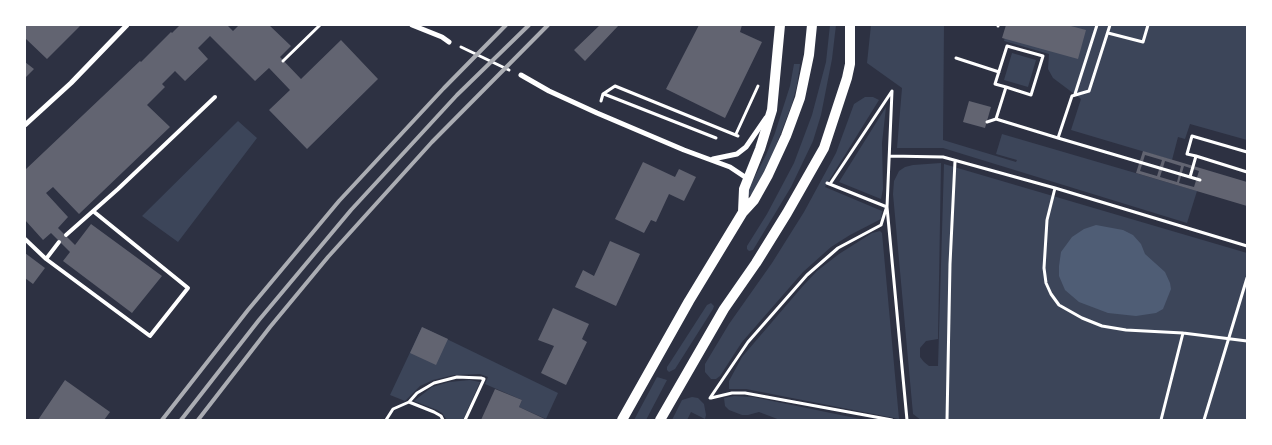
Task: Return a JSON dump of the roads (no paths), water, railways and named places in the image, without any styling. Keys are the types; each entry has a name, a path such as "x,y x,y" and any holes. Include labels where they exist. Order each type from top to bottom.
{"main road":[{"path":"743,212 744,189 760,149 772,110 780,25"},
{"path":"622,420 743,212 759,192 786,136 800,98 809,54 812,25"},
{"path":"850,25 850,64"},
{"path":"660,420 724,309 787,213 824,148 847,78 854,25"}],"street":[{"path":"25,125 71,83 127,25"},
{"path":"412,25 442,37 449,42"},
{"path":"521,75 549,91 597,113 684,150 713,159 748,179"},
{"path":"713,159 737,154 746,147 772,110"}],"lane":[{"path":"66,235 215,97"},
{"path":"25,239 46,259 150,336 188,288 93,211"},
{"path":"46,259 59,242"}],"railway":[{"path":"162,420 248,310 339,201 444,88 506,25"},
{"path":"181,420 259,320 351,210 457,95 529,25"},
{"path":"198,420 270,327 328,257 432,142 548,25"}]}
